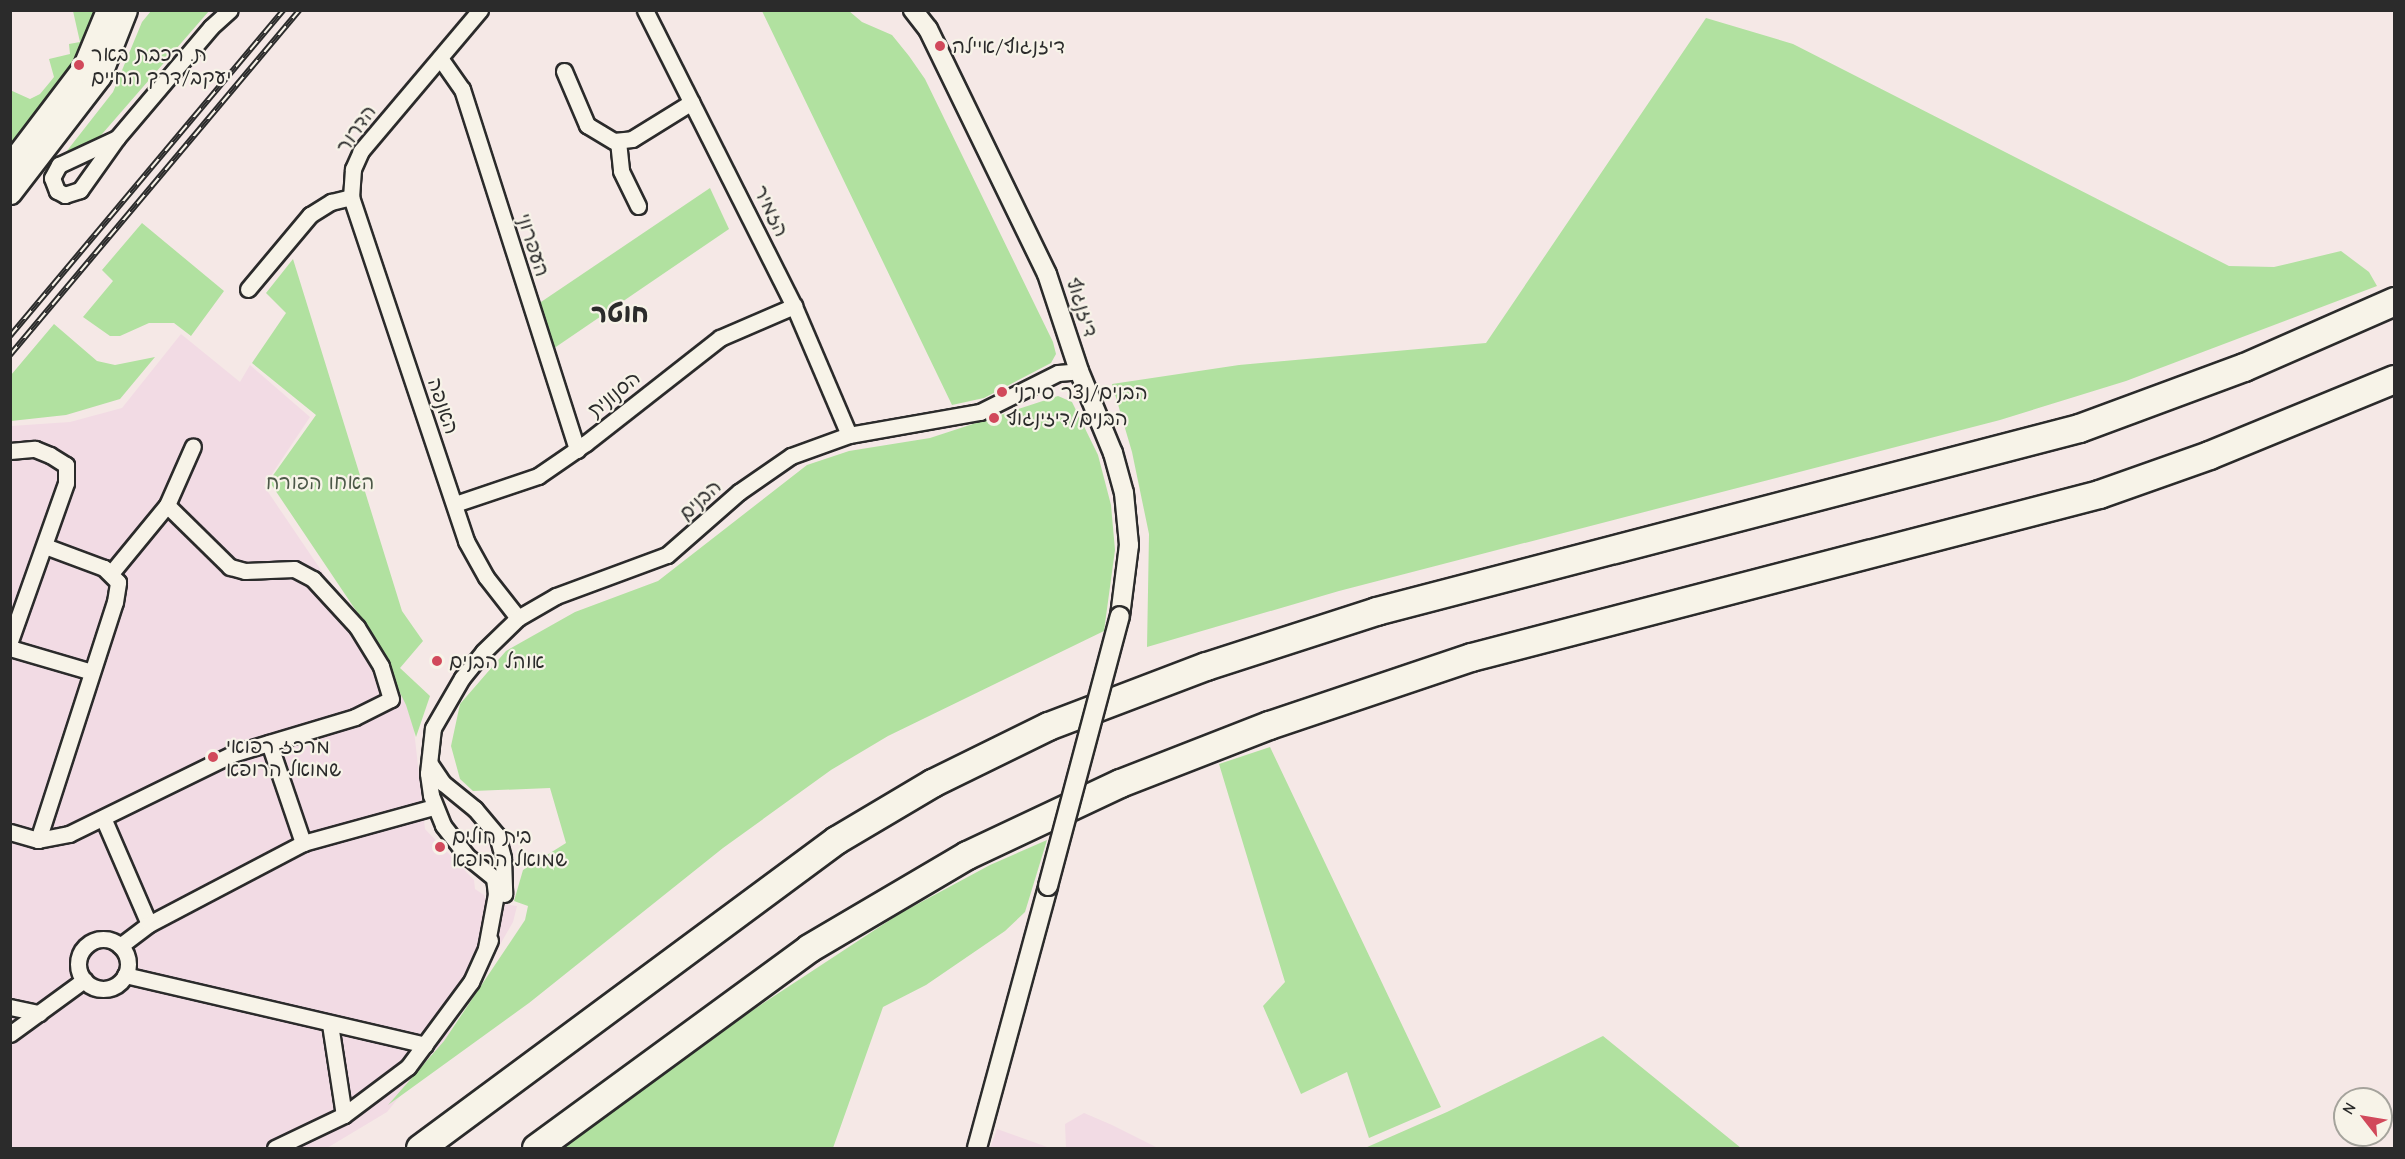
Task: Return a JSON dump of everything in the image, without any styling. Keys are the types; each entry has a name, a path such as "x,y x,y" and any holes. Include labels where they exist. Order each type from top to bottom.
{"highway":[{"path":"2341,325 2394,295"},
{"path":"420,1149 836,840 932,783 1048,726 1206,666 1376,611 2079,428 2244,367 2394,301"},
{"path":"536,1149 809,948 967,855 1120,783 1269,725 1482,654 2099,494 2210,455 2394,379"}],"main road":[{"path":"10,164 83,68 107,10"},
{"path":"10,193 100,76 126,10"}],"street":[{"path":"117,138 211,27 230,10"},
{"name":"הדרור","path":"351,197 353,169 361,152 480,10"},
{"name":"הזמיר","path":"645,10 794,306 849,435"},
{"path":"898,10 928,29"},
{"name":"דיזנגוף","path":"913,10 928,29 1047,274 1079,371 1113,453 1124,494 1130,545 1120,616 977,1149"},
{"name":"העפרוני","path":"440,58 462,89 577,450"},
{"path":"564,71 588,124 605,139 618,141 632,139 692,102"},
{"path":"618,141 621,171 638,206"},
{"path":"248,289 310,214 331,202 351,197"},
{"name":"האנפה","path":"351,197 454,504 476,559 518,618"},
{"name":"הסנונית","path":"454,504 538,476 577,450 720,338 794,306"},
{"name":"הבנים","path":"498,904 490,872 467,856 443,825 434,807 428,773 433,728 444,706 483,652 518,618 556,596 667,555 739,492 791,456 849,435 980,412 1059,373 1079,371"},
{"path":"112,572 167,505 193,446"},
{"path":"10,451 35,449 66,465 66,483 10,641"},
{"path":"10,832 38,840 69,834 104,820 232,754 384,705 392,693 381,666 357,627 313,579 294,569 245,571 230,567 167,505"},
{"path":"38,840 115,602 118,582 112,572 45,546"},
{"path":"10,648 92,672"},
{"path":"269,743 303,843"},
{"path":"275,1149 344,1115 408,1067 471,982 486,948 498,904 500,840 475,809 443,783 430,764"},
{"path":"120,946 148,924 303,843 434,807"},
{"path":"104,820 148,924"},
{"path":"106,939 120,946 128,960 125,975 106,989 84,980 78,964 84,949 106,939"},
{"path":"125,975 425,1045"},
{"path":"10,1034 84,980"},
{"path":"10,1007 39,1013"},
{"path":"330,1024 344,1115"}],"shaded area":[{"name":"מרכז רפואי שמואל הרופא","path":"181,334 240,382 250,365 310,417 264,486 411,703 425,829 474,880 475,889 484,895 486,902 517,906 513,922 444,1042 387,1112 327,1148 11,1148 11,426 70,422 122,408"},
{"path":"1084,1113 1158,1148 1066,1148 1065,1124"},
{"path":"997,1129 1050,1148 990,1148"}],"green space":[{"path":"73,11 98,11 69,75 11,159 10,90 30,99 40,94 54,77 49,59 70,54 69,44 80,42"},
{"path":"151,11 209,11 96,141 66,152 113,92 142,22"},
{"path":"762,11 849,11 862,22 892,35 925,79 1053,342 1056,354 1051,363 984,398 952,405"},
{"path":"1706,18 1793,44 2229,266 2274,267 2341,251 2369,272 2377,286 2126,381 2000,420 1339,591 1147,647 1149,534 1132,452 1112,384 1239,365 1486,343"},
{"path":"710,188 729,229 547,353 538,304"},
{"path":"142,223 224,291 191,336 174,323 149,323 120,336 110,336 83,317 113,281 102,270"},
{"name":"האחו הפורח","path":"293,259 402,611 423,641 400,668 430,696 416,737 406,705 369,630 269,481 316,415 252,363 286,313 266,293"},
{"path":"54,324 97,361 115,365 155,357 120,399 66,415 11,421 11,375"},
{"path":"1058,396 1072,402 1098,455 1111,505 1115,550 1104,631 888,736 831,770 723,848 529,1003 388,1105 444,1041 525,920 528,906 514,901 523,870 566,843 550,788 473,791 460,779 451,746 460,704 506,651 575,612 658,581 807,465 849,451 930,438"},
{"path":"1270,747 1441,1107 1369,1138 1347,1072 1301,1094 1263,1006 1285,982 1219,764"},
{"path":"1047,840 1025,912 1005,931 926,985 883,1007 833,1148 563,1148 753,1010 899,914 990,865"},
{"path":"1603,1036 1741,1148 1365,1148 1447,1112"}],"railway":[{"path":"10,336 284,10"},
{"path":"10,355 300,10"}],"place":[{"name":"דיזנגוף/איילה","path":"940,46"},
{"name":"ת. רכבת באר יעקב/דרך החיים","path":"79,65"},
{"name":"הבנים/נצר סירני","path":"1002,392"},
{"name":"הבנים/דיזינגוף","path":"994,418"},
{"name":"אוהל הבנים","path":"437,661"},
{"name":"מרכז רפואי שמואל הרופא","path":"213,757"},
{"name":"בית חולים שמואל הרופא","path":"440,847"}],"district":[{"name":"חוטר","path":"620,315"}]}
